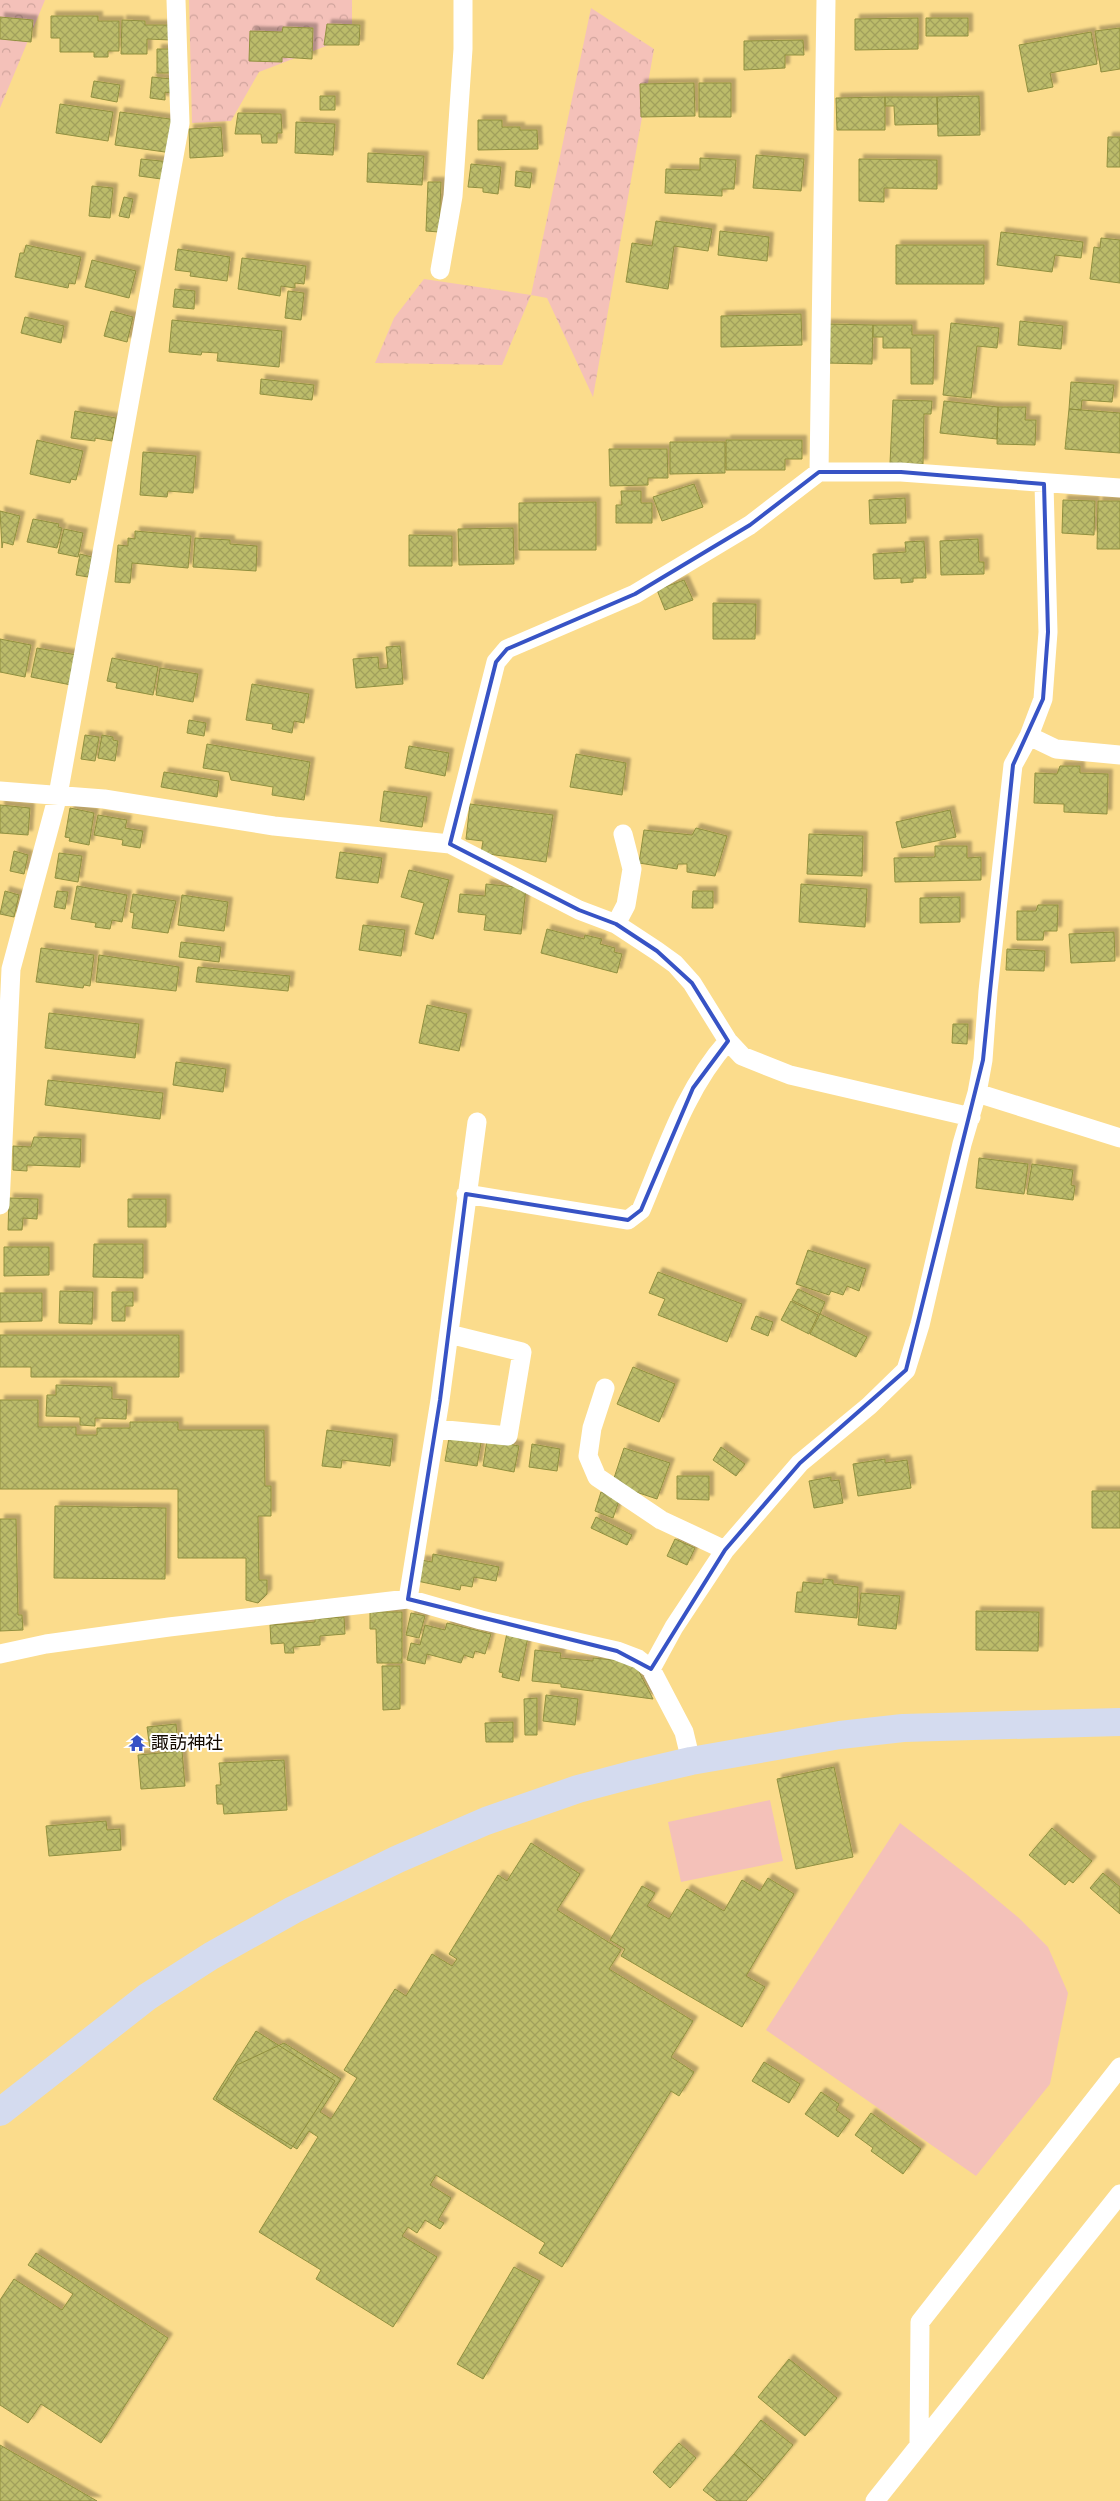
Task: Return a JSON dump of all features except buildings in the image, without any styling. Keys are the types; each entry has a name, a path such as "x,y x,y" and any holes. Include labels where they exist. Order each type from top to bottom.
{"street":[{"path":"0,1204 11,969 58,795 180,123 176,0"},
{"path":"440,270 453,196 463,49 463,0"},
{"path":"819,472 826,0"},
{"path":"450,844 496,662 507,649 635,594 750,525 819,472 902,472 1044,484 1120,488"},
{"path":"651,1669 674,1627 725,1550 800,1463 869,1406 906,1370 920,1325 962,1144 978,1093 983,1060 988,992 1010,781 1016,759 1029,736 1043,699 1048,632 1044,484"},
{"path":"1029,736 1056,749 1120,755"},
{"path":"0,791 104,799 274,826 450,844 579,910 616,924 675,964 692,983 728,1041 742,1056 783,1072 971,1117"},
{"path":"616,924 626,904 632,869 623,834"},
{"path":"466,1194 628,1220 641,1210 692,1088 711,1060 728,1041"},
{"path":"978,1093 1120,1138"},
{"path":"408,1599 436,1429 477,1122"},
{"path":"436,1429 508,1436 522,1352 449,1334"},
{"path":"605,1388 592,1428 588,1456 597,1477 662,1520 725,1550"},
{"path":"0,1654 46,1644 408,1599 481,1620 616,1651 638,1659 651,1669 684,1732 691,1761"},
{"path":"0,2112 147,1997 211,1956 293,1910 398,1859 486,1821 578,1789 691,1761 830,1736 902,1728 1120,1722"},
{"path":"919,2445 920,2322 1120,2067"},
{"path":"875,2501 1120,2194"}],"highlighted area":[{"path":"819,472 901,472 1044,484 1048,632 1043,699 1013,765 983,1060 906,1370 800,1463 725,1550 651,1669 617,1651 408,1599 440,1400 466,1194 628,1220 641,1210 693,1088 728,1041 692,983 657,951 616,924 579,910 450,844 496,662 507,649 635,594 697,558 750,525"}],"green space":[{"path":"0,0 45,0 0,108"},
{"path":"189,0 352,0 352,36 259,72 231,121 192,123"},
{"path":"591,8 654,49 593,397 547,298 531,295"},
{"path":"424,279 531,295 502,365 375,363 394,318"},
{"path":"770,1800 783,1861 681,1882 668,1822"},
{"path":"900,1823 1019,1918 1048,1947 1068,1993 1050,2084 976,2176 766,2030"}],"place":[{"name":"諏訪神社","path":"137,1743"}]}
